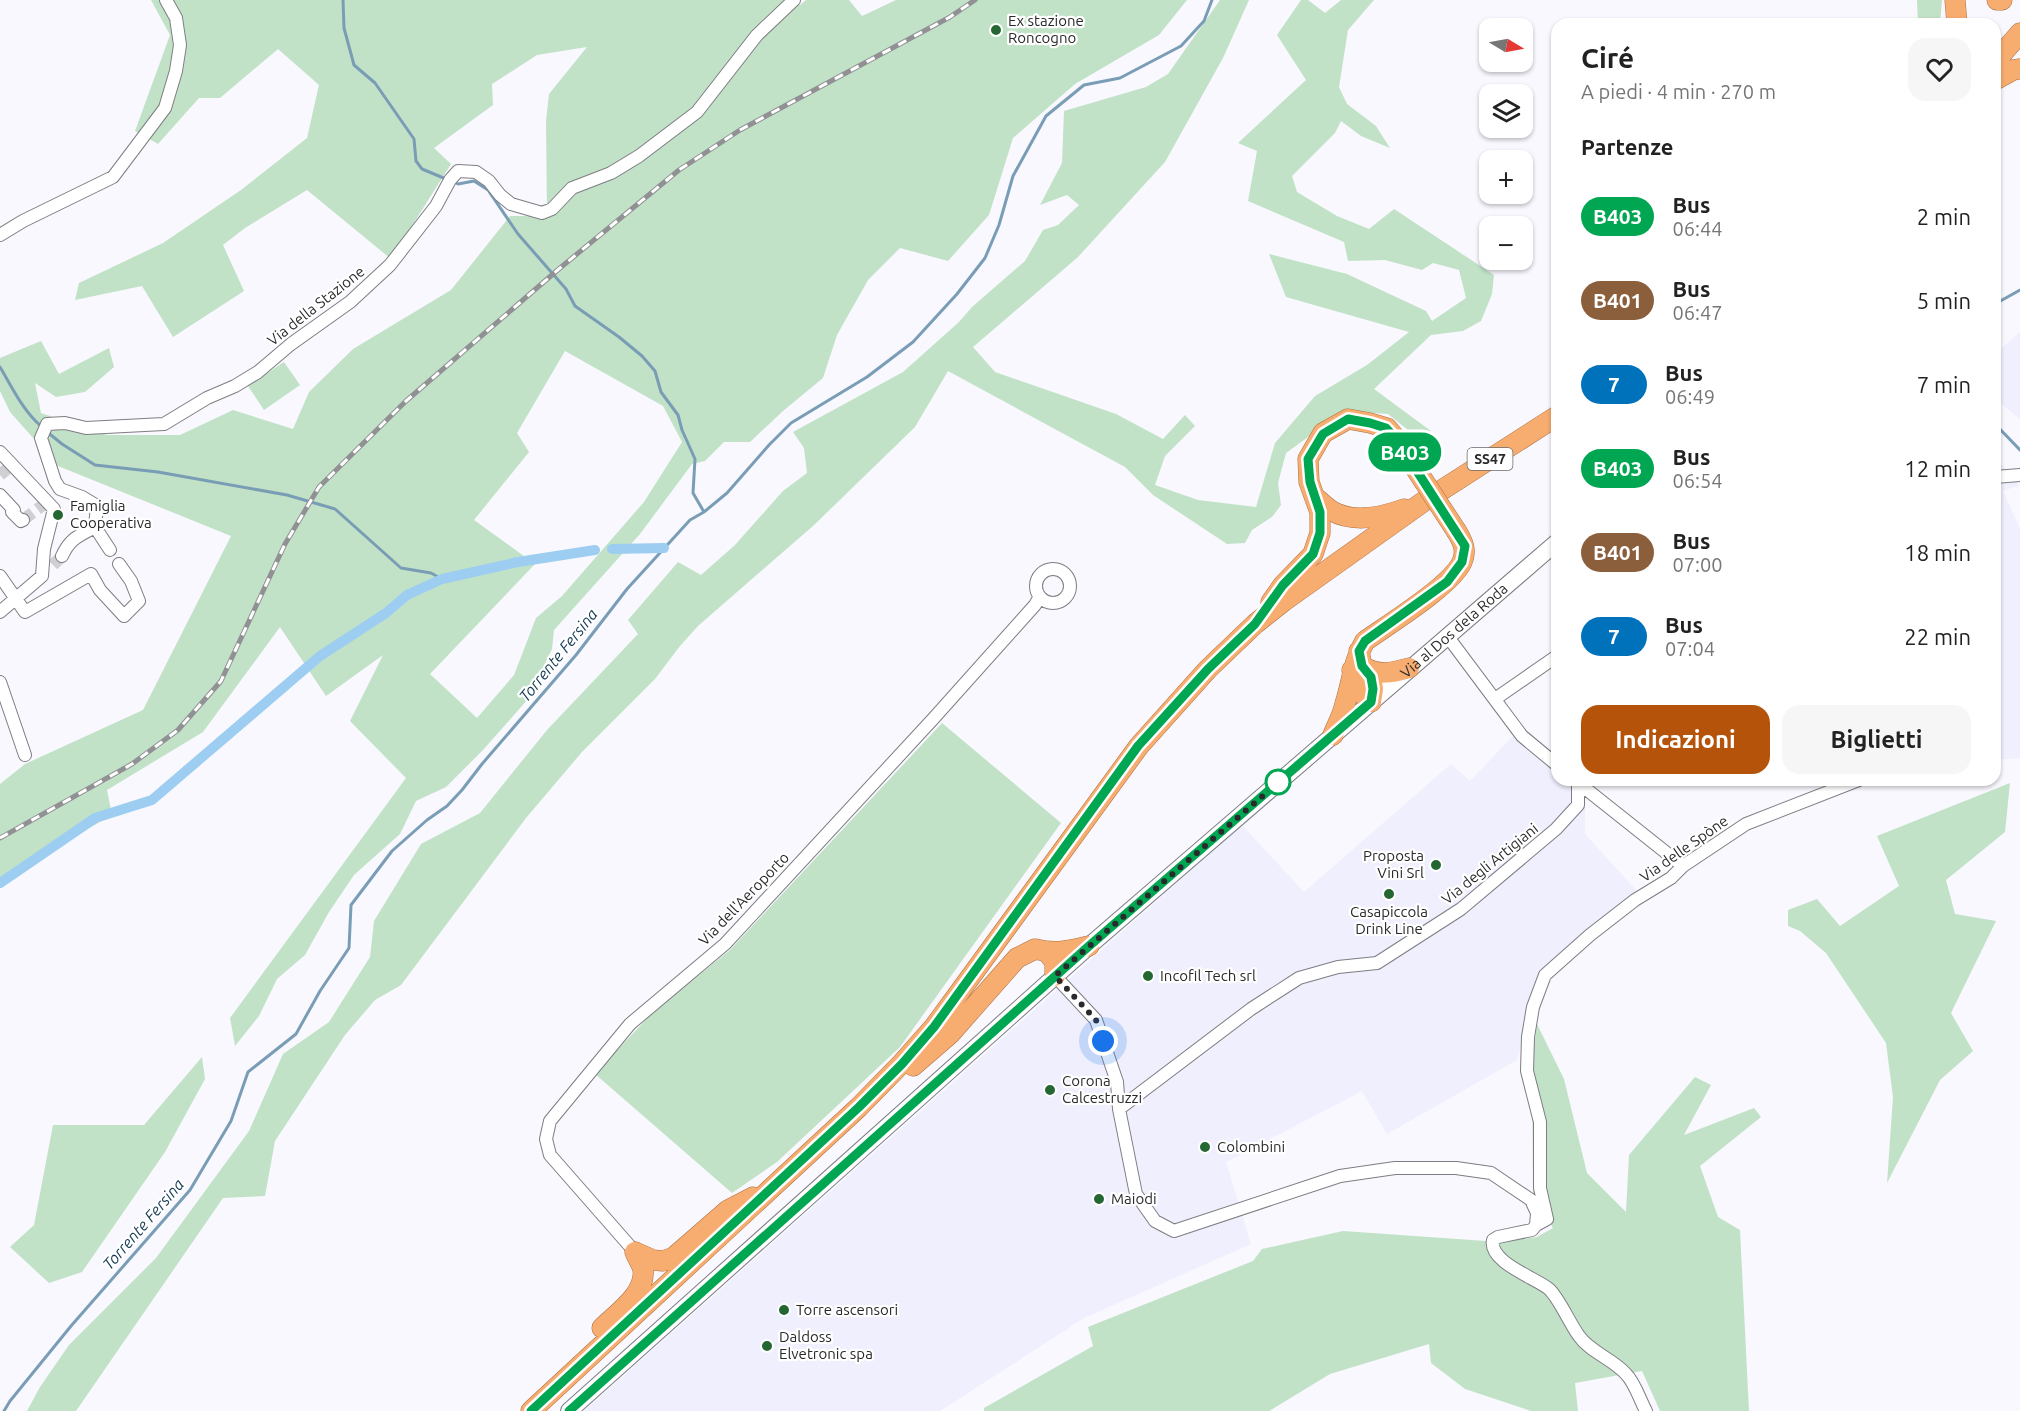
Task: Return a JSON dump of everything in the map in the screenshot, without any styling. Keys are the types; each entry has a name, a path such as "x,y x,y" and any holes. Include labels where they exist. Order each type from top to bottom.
{"highway":[{"path":"1954,0 1956,18"},
{"path":"1997,0 2002,0"},
{"path":"2001,39 2020,18"},
{"path":"2001,55 2020,33"},
{"path":"2001,77 2020,69"},
{"path":"1255,624 1283,585 1313,554 1320,533 1320,512 1310,482 1308,459 1323,434 1348,419 1386,428 1397,440 1465,546 1462,562 1447,582 1365,641 1333,735"},
{"name":"SS47","path":"531,1411 859,1107 902,1064 934,1027 1138,746 1208,669 1255,624 1303,587 1423,502 1551,420"},
{"name":"SS47","path":"543,1411 908,1070 1029,911 1156,736 1211,674 1258,628 1291,601 1463,484 1551,428"},
{"path":"1317,499 1333,512 1354,518 1387,515 1423,502"},
{"path":"1358,662 1374,673 1388,674 1409,669"},
{"path":"1358,662 1371,677 1373,689 1371,702"},
{"path":"1113,755 1138,746"},
{"path":"1072,813 1073,836"},
{"path":"908,1070 950,1034 1017,958 1035,949 1065,952 1089,946"},
{"path":"1047,952 1055,962 1055,976"},
{"path":"635,1252 653,1260 663,1261 674,1257 728,1209 772,1188"},
{"path":"570,1375 597,1334 639,1291 643,1268 635,1252"}],"main road":[{"name":"Via al Dos dela Roda","path":"569,1411 1089,946 1551,547"}],"street":[{"path":"0,235 113,177 159,117 165,108 176,71 180,45 176,18 166,0"},
{"name":"Via della Stazione","path":"60,489 55,481 41,438 46,424 65,423 86,428 164,424 207,398 235,386 258,372 291,344 350,302 390,265 436,206 450,180 458,171 476,172 489,181 511,204 542,213 552,209 572,188 611,173 639,156 697,112 757,35 794,0"},
{"path":"0,452 9,467 54,509 44,549 42,576"},
{"path":"2001,477 2020,475"},
{"path":"44,502 60,489 82,497 97,506 95,527 110,550"},
{"path":"0,495 14,510 12,512 22,520"},
{"path":"0,612 58,560 74,538 95,527"},
{"path":"0,576 26,612 91,574 100,590 124,616 139,601 131,581 119,564"},
{"name":"Via dell'Aeroporto","path":"635,1252 550,1155 546,1139 550,1121 630,1024 725,944 933,719 1039,598"},
{"path":"1448,637 1522,736 1551,760"},
{"path":"1495,699 1551,660"},
{"path":"0,682 24,755"},
{"name":"Via degli Artigiani","path":"1119,1110 1251,1009 1299,978 1338,967 1377,963 1461,909 1556,829 1578,805 1577,786"},
{"path":"1583,786 1683,866"},
{"name":"Via delle Spòne","path":"1536,1225 1547,1219 1540,1188 1540,1122 1527,1071 1528,1037 1533,1007 1545,975 1590,935 1635,900 1671,878 1683,866 1746,824 1844,786"},
{"path":"1055,976 1096,1020 1117,1082 1119,1110 1136,1194 1155,1221 1174,1231 1340,1176 1395,1168 1456,1168 1491,1173 1531,1200 1537,1212 1536,1225 1532,1230 1493,1240 1493,1250 1529,1278 1550,1289 1580,1339 1627,1374 1646,1411"}],"shaded area":[{"path":"2020,332 2020,419 2001,404 2001,349"},
{"path":"2001,464 2019,485 2003,491 2020,529 2020,758 2001,760"},
{"path":"1515,734 1551,766 1551,786 1574,786 1585,795 1585,834 1644,899 1540,977 1517,1060 1387,1134 1362,1091 1226,1162 1251,1244 1084,1318 940,1411 584,1411 1242,825 1304,892 1451,764 1470,781"}],"green space":[{"path":"151,0 793,0 800,5 806,0 849,0 862,16 896,0 1187,0 1159,35 1075,84 1013,138 989,215 948,261 900,248 868,280 837,335 823,378 750,442 724,442 705,461 692,464 640,534 554,630 552,649 528,699 483,750 446,787 416,801 400,834 354,875 329,912 305,955 277,979 259,1016 235,1046 230,1018 406,778 350,721 383,655 326,696 280,627 203,732 107,790 112,815 0,880 0,784 25,764 143,710 231,536 58,466 10,412 0,391 0,358 41,341 59,374 109,348 114,367 85,392 56,397 35,383 41,413 107,435 180,435 233,410 293,429 309,392 353,349 451,290 510,216 547,216 546,121 549,94 587,47 537,55 492,84 493,105 434,148 451,164 391,259 307,190 245,228 223,245 244,291 173,337 142,286 75,300 79,283 163,243 241,190 307,138 319,85 278,49 220,98 199,98 158,144 135,131 170,35","holes":["565,351 663,406 682,442 644,502 562,596 536,618 514,675 477,718 430,674 535,564 474,520 529,452 517,433"]},
{"path":"1220,0 1249,0 1223,58 1165,162 1078,257 973,347 995,372 1116,414 1163,439 1185,415 1195,426 1165,456 1155,485 1198,500 1256,507 1275,443 1315,396 1367,365 1409,332 1286,297 1269,254 1347,274 1426,311 1432,321 1466,298 1459,270 1433,263 1422,270 1385,260 1348,261 1344,242 1248,201 1257,151 1238,143 1306,80 1277,35 1301,0 1308,0 1325,13 1341,0 1374,0 1348,30 1339,87 1347,104 1376,126 1390,148 1361,136 1341,121 1335,133 1292,176 1297,192 1337,216 1369,229 1394,209 1479,265 1479,270 1486,270 1494,275 1492,294 1481,321 1463,331 1431,335 1374,389 1431,431 1431,460 1418,438 1388,414 1344,411 1286,453 1278,483 1281,505 1272,517 1252,530 1245,543 1227,544 1153,495 1125,467 948,371 915,427 813,526 698,626 655,679 582,752 526,818 401,985 375,1000 345,1035 275,1141 265,1196 223,1198 76,1411 27,1411 40,1387 69,1345 156,1258 249,1131 283,1054 329,1022 370,957 374,921 421,844 480,813 547,730 638,634 628,620 678,562 701,575 735,545 783,491 807,473 804,448 793,432 903,372 1025,261 1043,230 1058,225 1079,205 1067,195 1040,205 1062,163 1064,111 1146,87 1168,74"},
{"path":"1917,0 1942,0 1940,18 1918,18"},
{"path":"284,362 300,385 264,410 248,386"},
{"path":"942,723 1061,823 900,1047 777,1162 732,1193 595,1074 652,1013 730,950"},
{"path":"2010,783 2005,832 1946,880 1955,914 1996,921 1951,1013 1973,1051 1940,1080 1887,1183 1893,1097 1886,1043 1826,953 1800,931 1788,926 1788,910 1817,899 1840,926 1899,886 1877,836"},
{"path":"1537,1024 1564,1079 1587,1173 1626,1212 1629,1155 1695,1077 1711,1085 1684,1135 1754,1108 1761,1117 1700,1166 1718,1217 1740,1230 1749,1411 1660,1411 1642,1371 1575,1383 1578,1411 1531,1411 1465,1389 1431,1363 1429,1344 1330,1374 1269,1411 984,1411 984,1408 1093,1346 1088,1327 1253,1261 1262,1249 1343,1231 1500,1242 1537,1237 1553,1228 1533,1193 1532,1062"},
{"path":"202,1057 205,1079 165,1152 82,1272 49,1283 10,1247 34,1225 53,1125 144,1125"}],"waterway":[{"path":"343,0 344,28 354,65 375,83 414,139 416,161 422,169 446,179"},
{"name":"Torrente Fersina","path":"4,1411 71,1326 190,1190 231,1121 248,1072 296,1034 320,991 349,948 351,905 392,851 427,820 447,806 462,790 576,655 627,589 690,520 727,493 791,423 867,377 913,342 957,294 985,258 999,225 1013,176 1046,116 1084,85 1120,78 1181,46 1204,21 1212,0"},
{"path":"452,181 458,184 474,181 488,190 518,234 566,289 575,306 619,337 642,356 655,371 661,392 678,415 695,459 693,493 704,512"},
{"path":"2001,301 2020,290"},
{"path":"0,367 23,406 41,426"},
{"path":"2001,430 2020,450"},
{"path":"46,431 95,465 158,472 287,495 335,509 401,568 431,573 442,579"},
{"path":"612,549 664,548"},
{"path":"0,883 95,818 152,800 320,656 386,613 407,595 442,579 518,562 595,550"}],"tunnel":[{"path":"0,475 7,469"},
{"path":"23,520 43,505"},
{"path":"53,565 62,556"}],"railway":[{"path":"0,838 132,764 178,730 221,681 285,544 319,487 406,401 560,268 679,170 740,130 950,17 975,0"}],"bus line":[{"name":"B403","path":"531,1411 859,1107 902,1064 964,987 1138,746 1208,669 1255,624 1283,585 1313,554 1320,533 1320,512 1310,482 1308,459 1323,434 1348,419 1386,428 1397,440 1465,546 1462,562 1447,582 1365,641 1359,651 1362,666 1371,677 1373,689 1371,702 1089,946 569,1411"}],"place":[{"name":"Ex stazione Roncogno","path":"996,30"},
{"name":"Famiglia Cooperativa","path":"58,515"},
{"name":"Proposta Vini Srl","path":"1436,865"},
{"name":"Casapiccola Drink Line","path":"1389,894"},
{"name":"Incofil Tech srl","path":"1148,976"},
{"name":"Corona Calcestruzzi","path":"1050,1090"},
{"name":"Colombini","path":"1205,1147"},
{"name":"Maiodi","path":"1099,1199"},
{"name":"Torre ascensori","path":"784,1310"},
{"name":"Daldoss Elvetronic spa","path":"767,1346"}],"route":[{"path":"1103,1041 1096,1020 1055,976 1281,780 1278,782"}]}
